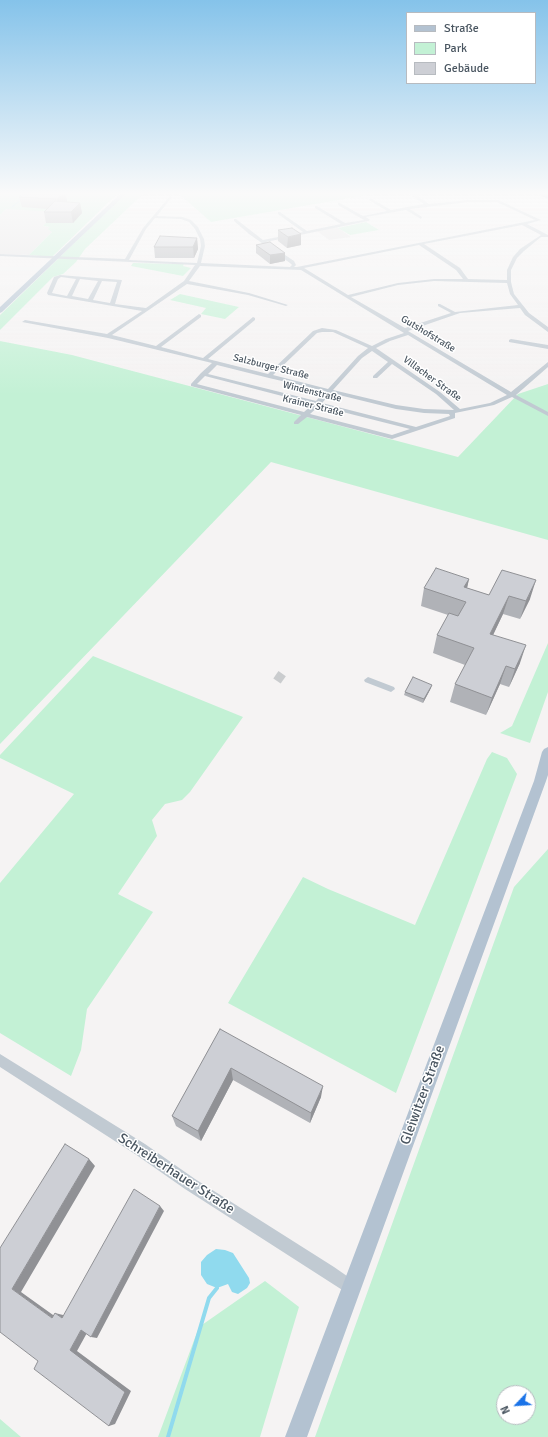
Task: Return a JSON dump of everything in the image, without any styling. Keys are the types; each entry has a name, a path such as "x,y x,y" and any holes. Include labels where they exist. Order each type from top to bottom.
{"main road":[{"path":"0,311 52,261"},
{"name":"Gleiwitzer Straße","path":"296,1437 538,787 548,752"}],"street":[{"path":"152,261 300,268 335,261"},
{"path":"290,261 293,263 292,267"},
{"path":"446,261 458,269 467,280"},
{"path":"513,261 509,270 509,282 512,294 527,314 548,330"},
{"path":"108,336 186,282 199,263"},
{"name":"Gutshofstraße","path":"300,268 308,271 512,395 548,414"},
{"path":"112,304 120,281 63,275 56,278 50,294 147,310"},
{"path":"69,297 79,277"},
{"path":"90,301 101,279"},
{"path":"348,296 408,282 467,280 509,282"},
{"path":"186,282 249,294 286,305"},
{"path":"440,305 454,313"},
{"path":"296,423 318,403 360,357 372,348 454,313 471,310 521,306"},
{"path":"157,348 199,316"},
{"path":"204,360 253,319"},
{"name":"Salzburger Straße","path":"25,322 108,336 396,407 424,411 451,412 492,404 512,395 548,364"},
{"name":"Villacher Straße","path":"269,376 318,331 331,330 372,348 460,411"},
{"path":"511,341 548,347"},
{"name":"Villacher Straße","path":"375,377 389,363 393,362"},
{"name":"Krainer Straße","path":"216,363 192,385 392,437 453,417 451,412"},
{"name":"Windenstraße","path":"203,374 417,429"},
{"path":"368,680 391,689"},
{"name":"Schreiberhauer Straße","path":"0,1060 140,1149 190,1184 352,1288"}],"green space":[{"path":"56,261 77,261 63,274 53,277 0,330 0,315"},
{"path":"133,263 184,264 183,266 191,268 183,276 131,266"},
{"path":"180,294 239,307 225,319 201,314 206,308 170,300"},
{"path":"0,341 72,355 458,457 518,394 548,384 548,540 271,462 0,744"},
{"path":"548,643 548,692 530,743 500,733 512,726"},
{"path":"93,656 243,717 190,792 182,800 165,804 152,820 157,836 118,894 153,912 87,1009 81,1050 71,1076 0,1033 0,883 74,794 0,758 0,755"},
{"path":"492,752 507,758 517,774 396,1093 228,1003 303,877 415,925 487,759"},
{"path":"548,849 548,1437 315,1437 514,887"},
{"path":"265,1281 299,1307 260,1437 158,1437 199,1327"},
{"path":"0,1419 21,1437 0,1437"}],"water":[{"path":"216,1249 233,1253 249,1278 250,1283 247,1288 238,1294 232,1292 228,1284 217,1288 207,1284 201,1275 201,1262 207,1255"}],"building":[{"path":"436,568 469,579 464,587 489,595 502,570 536,580 526,601 509,596 490,634 526,645 515,669 506,666 492,698 455,684 474,648 437,635 449,613 458,616 466,602 424,588"},
{"path":"413,677 432,685 424,699 405,692"},
{"path":"220,1029 323,1086 311,1113 231,1068 198,1131 172,1116"},
{"path":"65,1144 89,1159 12,1289 52,1318 55,1313 62,1318 134,1189 160,1206 91,1337 81,1330 70,1350 125,1392 109,1426 34,1369 38,1361 0,1332 0,1248"}],"waterway":[{"path":"168,1437 209,1298 217,1288"}],"tunnel":[{"path":"277,681 284,671"}]}
